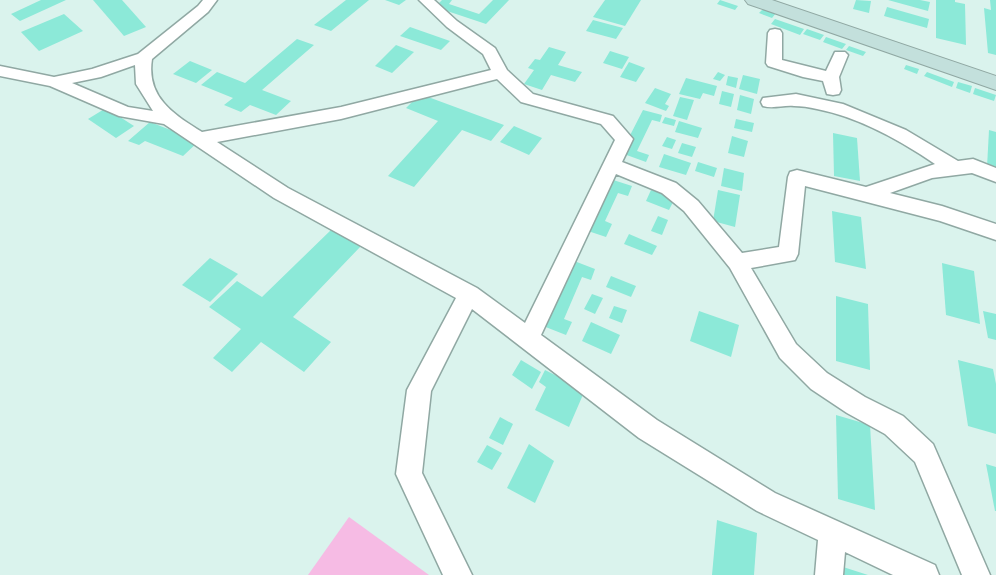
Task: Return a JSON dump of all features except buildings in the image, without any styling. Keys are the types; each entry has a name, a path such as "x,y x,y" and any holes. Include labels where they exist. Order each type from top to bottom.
{"main road":[{"path":"754,0 996,83"},
{"path":"792,0 996,68"}],"street":[{"path":"54,82 95,73 144,57 203,9 210,0"},
{"path":"426,0 452,24 490,51 500,73 527,98 607,120 624,139 529,337"},
{"path":"775,33 774,63 803,72 831,77"},
{"path":"837,108 831,77 840,55"},
{"path":"144,57 140,74 144,88 169,119 198,139 281,193 469,294 529,337 648,429 766,502 925,575"},
{"path":"0,71 54,82 125,112 169,119"},
{"path":"198,139 341,113 500,73"},
{"path":"769,102 796,100 837,108 932,152 955,168"},
{"path":"612,165 668,188 683,199 737,262 788,351 820,381 894,425 924,453 976,575"},
{"path":"869,194 930,171 973,166 996,174"},
{"path":"737,262 788,254 797,177 942,214 996,232"},
{"path":"458,575 409,474 419,390 469,294"},
{"path":"829,575 832,532"}],"shaded area":[{"path":"349,517 429,575 308,575"}]}
